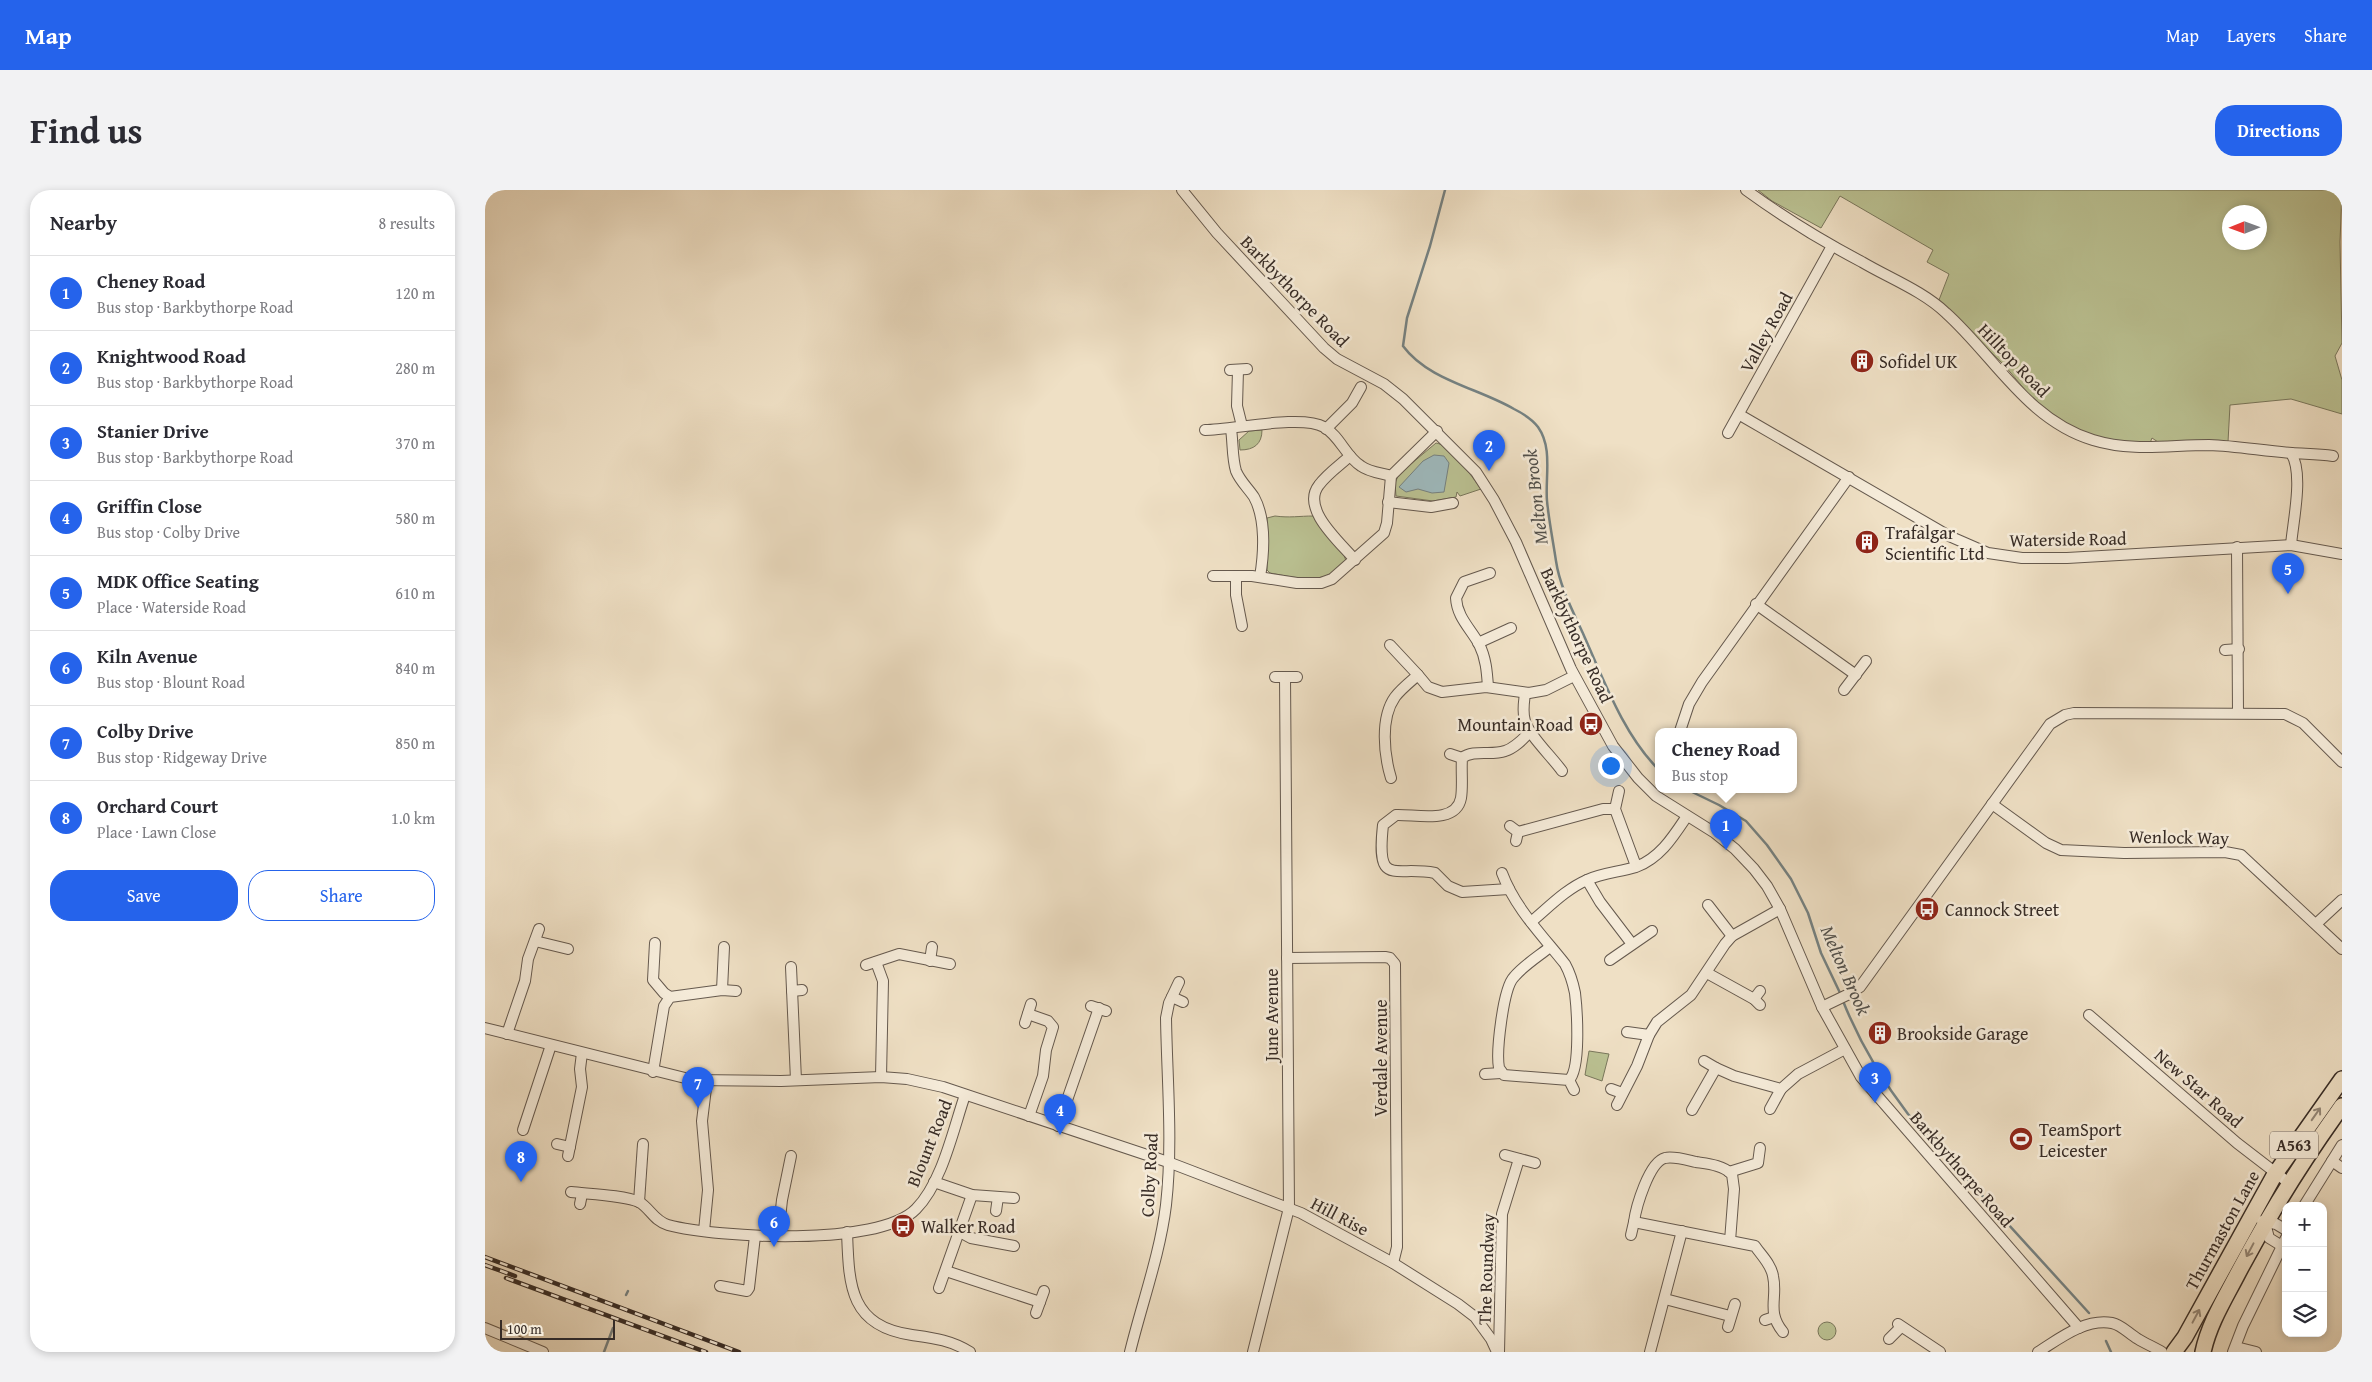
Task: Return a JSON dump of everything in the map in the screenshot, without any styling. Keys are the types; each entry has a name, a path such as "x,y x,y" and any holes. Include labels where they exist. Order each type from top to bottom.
{"highway":[{"name":"Thurmaston Lane","path":"2174,1352 2185,1337 2251,1214 2275,1174 2342,1079"},
{"name":"Thurmaston Lane","path":"2203,1352 2211,1325 2265,1223 2289,1183 2342,1106"}],"street":[{"name":"Barkbythorpe Road","path":"1182,190 1217,232 1327,352 1396,392 1476,472 1496,504 1533,578 1574,676 1613,746 1634,773 1655,789"},
{"name":"Hilltop Road","path":"1746,190 1832,246 1922,296 1945,312 1998,370 2037,409 2056,424 2114,446 2161,448 2210,445 2333,456"},
{"name":"Valley Road","path":"1729,434 1832,246"},
{"path":"1239,370 1237,406 1242,426"},
{"path":"1326,429 1352,403 1362,387"},
{"name":"Waterside Road","path":"1739,415 1949,536 1970,546 2006,557 2067,558 2291,545 2342,554"},
{"path":"1205,430 1283,423 1314,424 1326,429 1350,456 1365,468 1391,476"},
{"path":"1231,429 1236,470 1239,478 1254,497 1260,512 1262,534 1260,577"},
{"path":"1213,576 1260,577 1292,582 1324,582 1335,578 1384,533 1387,526 1391,476 1437,431"},
{"path":"2291,453 2296,461 2297,477 2291,545"},
{"path":"1350,456 1320,484 1316,490 1314,505 1317,515 1355,560"},
{"path":"1682,728 1689,704 1702,682 1756,604 1849,477"},
{"path":"1388,502 1447,507"},
{"path":"2237,547 2238,713"},
{"path":"1488,687 1486,662 1479,643 1462,620 1457,604 1457,594 1463,578 1489,573"},
{"path":"1236,576 1238,620"},
{"path":"1756,604 1855,675"},
{"path":"1479,643 1513,627"},
{"path":"2225,650 2239,650"},
{"path":"1393,651 1428,687 1442,692 1488,687 1525,693 1543,691 1574,676"},
{"path":"1844,690 1866,661"},
{"path":"1391,778 1391,746 1386,723 1391,705 1396,697 1418,675"},
{"name":"June Avenue","path":"1253,1352 1289,1208 1287,958 1290,821 1280,677 1297,677"},
{"path":"1525,693 1524,716 1530,732 1546,757 1562,771"},
{"path":"1822,1006 1860,987 2050,724 2065,715 2074,713 2285,714 2297,719 2342,762"},
{"path":"1450,754 1462,758 1472,754 1494,754 1506,751 1515,746 1530,732"},
{"path":"1462,758 1461,798 1458,806 1442,817 1418,814 1390,817 1383,825 1382,858 1389,870 1395,872 1435,873 1448,886 1462,892 1509,889"},
{"path":"1619,791 1615,809 1636,866"},
{"name":"Barkbythorpe Road","path":"1660,793 1687,816 1735,848 1767,886 1822,1006 1861,1076 2079,1328"},
{"name":"Wenlock Way","path":"1992,804 2046,843 2061,850 2124,853 2225,852 2241,855 2342,949"},
{"path":"1515,833 1603,809 1615,809"},
{"path":"1531,922 1568,891 1587,880 1636,866 1664,848 1687,816"},
{"path":"1503,873 1509,889 1531,922 1568,970 1575,994 1575,1069 1573,1076 1569,1080"},
{"path":"1587,880 1600,902 1632,944"},
{"path":"2316,924 2342,900"},
{"path":"1708,905 1732,936"},
{"path":"1617,1105 1637,1066 1649,1035 1657,1022 1691,995 1732,936 1779,909"},
{"path":"507,1034 525,981 528,959 539,929"},
{"path":"1611,960 1652,931"},
{"path":"535,941 569,949"},
{"path":"930,961 932,947"},
{"path":"1550,947 1514,976 1508,985 1498,1062 1504,1075 1569,1080"},
{"path":"657,950 653,980 670,997"},
{"path":"722,990 727,952"},
{"path":"881,1077 883,981 871,963 899,954 950,964"},
{"name":"Verdale Avenue","path":"1287,958 1385,957 1395,964 1397,1246 1393,1263"},
{"path":"791,967 797,990 796,1080"},
{"path":"1707,973 1758,998"},
{"name":"Colby Road","path":"1130,1352 1161,1237 1166,1205 1168,1162 1166,1018 1179,982"},
{"path":"653,1072 664,1006 670,997 722,990 736,991"},
{"path":"1172,997 1183,1002"},
{"path":"1058,1126 1099,1008"},
{"path":"1028,1014 1048,1020 1053,1027 1046,1050 1043,1076 1029,1116"},
{"name":"New Star Road","path":"2089,1016 2275,1174 2289,1183"},
{"name":"Hill Rise","path":"485,1028 653,1072 693,1080 796,1080 881,1077 933,1084 1168,1162 1289,1208 1393,1263 1458,1304 1475,1317 1498,1352"},
{"path":"1627,1032 1649,1035"},
{"path":"523,1130 551,1045"},
{"path":"1770,1109 1781,1089 1798,1074 1845,1049"},
{"path":"557,1144 569,1152 582,1087 580,1069 582,1053"},
{"path":"1704,1062 1734,1076 1781,1089"},
{"path":"1692,1110 1716,1068"},
{"path":"1485,1074 1501,1072"},
{"path":"704,1231 708,1190 702,1121 707,1080"},
{"path":"1569,1080 1574,1090"},
{"path":"1611,1090 1622,1093"},
{"name":"Blount Road","path":"639,1202 659,1222 704,1231 755,1236 778,1236 847,1232 884,1227 909,1215 927,1196 934,1182 965,1095"},
{"path":"2306,1202 2342,1145"},
{"path":"1729,1172 1758,1163 1760,1148"},
{"path":"578,1196 639,1202 647,1150"},
{"path":"1505,1156 1535,1163"},
{"path":"1631,1235 1642,1192 1655,1164 1661,1160 1673,1158 1720,1166 1729,1172 1734,1182 1730,1241"},
{"name":"The Roundway","path":"1498,1352 1502,1214 1519,1159"},
{"path":"2332,1161 2342,1168"},
{"path":"778,1167 791,1162 782,1200 778,1236"},
{"path":"934,1182 972,1195 1014,1198"},
{"path":"939,1288 972,1195"},
{"path":"997,1197 997,1211"},
{"path":"2251,1214 2265,1223 2276,1224 2282,1228"},
{"path":"1634,1222 1755,1246 1770,1267 1774,1283 1773,1310 1769,1318 1783,1332"},
{"path":"2265,1223 2269,1238 2282,1241"},
{"path":"1650,1352 1682,1231"},
{"path":"847,1232 851,1288 865,1313 876,1324 890,1330 940,1338 952,1342 969,1352"},
{"path":"960,1232 971,1238 1014,1246"},
{"path":"720,1286 747,1291 749,1288 755,1236"},
{"path":"2256,1352 2234,1349 2282,1246"},
{"path":"946,1271 1040,1302"},
{"path":"1036,1313 1044,1291"},
{"path":"1665,1299 1730,1316"},
{"path":"1728,1327 1735,1304"},
{"path":"1482,1327 1500,1318"},
{"path":"2038,1352 2079,1328 2098,1323 2112,1323 2122,1327 2161,1352"},
{"path":"1889,1339 1899,1326 1939,1352"},
{"path":"485,1328 543,1352"},
{"path":"2137,1338 2144,1352"}],"green space":[{"path":"1758,190 2342,190 2340,242 2342,343 2335,356 2342,380 2342,414 2291,399 2230,405 2228,442 2167,448 2152,438 2148,448 2106,444 2047,416 2005,366 1939,300 1949,274 1927,262 1933,250 1840,196 1821,228 1772,201"},
{"path":"1262,430 1261,439 1256,445 1249,449 1240,450 1239,440 1249,431"},
{"path":"1436,443 1448,449 1454,455 1481,489 1460,496 1457,492 1456,497 1433,501 1396,496 1395,483 1399,474"},
{"path":"1275,516 1313,516 1344,555 1346,561 1324,577 1300,578 1270,573 1267,570 1267,518"},
{"path":"1589,1051 1609,1054 1602,1081 1585,1075"},
{"path":"1823,1322 1831,1322 1836,1327 1834,1338 1823,1340 1818,1335 1818,1327"}],"water":[{"path":"1434,455 1444,456 1449,463 1444,492 1432,493 1418,489 1406,492 1399,487 1423,461"}],"waterway":[{"name":"Melton Brook","path":"1445,190 1430,246 1407,318 1403,346 1413,358 1426,367 1454,382 1500,402 1530,419 1543,435 1547,453 1548,508 1558,571 1564,591 1616,708 1635,741 1655,765"},
{"name":"Melton Brook","path":"1694,793 1746,821 1767,845 1791,879 1808,913 1821,953 1841,995"},
{"name":"Melton Brook","path":"1843,1001 1856,1031 1872,1060 1908,1114 2089,1313"},
{"path":"626,1295 628,1291"},
{"path":"604,1352 613,1328"},
{"name":"Melton Brook","path":"2106,1341 2111,1352"}],"railway":[{"path":"485,1257 739,1352"},
{"path":"485,1265 515,1276"},
{"path":"506,1278 706,1352"}],"place":[{"name":"Sofidel UK","path":"1862,361"},
{"name":"Knightwood Road","path":"1489,471"},
{"name":"Trafalgar Scientific Ltd","path":"1867,542"},
{"name":"MDK Office Seating","path":"2288,594"},
{"name":"Mountain Road","path":"1591,724"},
{"name":"Cheney Road","path":"1726,850"},
{"name":"Cannock Street","path":"1927,909"},
{"name":"Brookside Garage","path":"1880,1033"},
{"name":"Stanier Drive","path":"1875,1103"},
{"name":"Colby Drive","path":"698,1108"},
{"name":"Griffin Close","path":"1060,1135"},
{"name":"TeamSport Leicester","path":"2021,1139"},
{"name":"Orchard Court","path":"521,1182"},
{"name":"Walker Road","path":"903,1226"},
{"name":"Kiln Avenue","path":"774,1247"}]}
